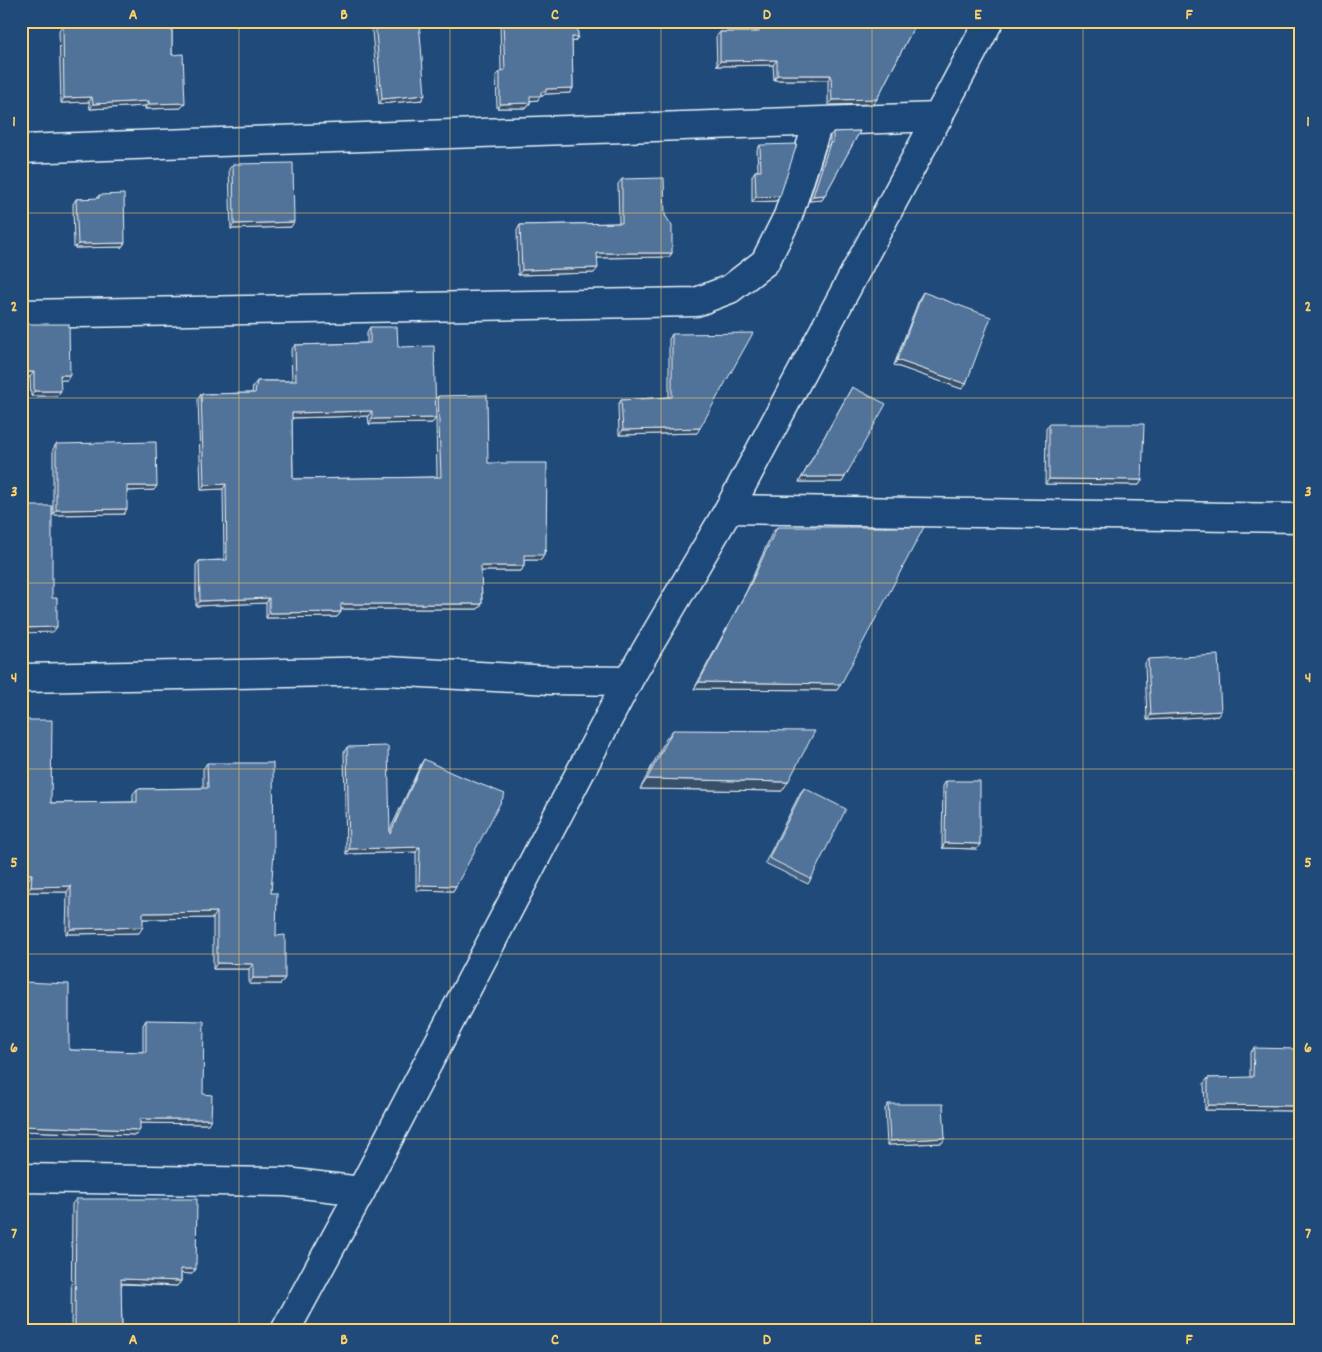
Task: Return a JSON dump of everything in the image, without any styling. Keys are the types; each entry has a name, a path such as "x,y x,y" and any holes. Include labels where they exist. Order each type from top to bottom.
{"street":[{"path":"285,1331 361,1191 628,681 729,509 989,21"},
{"path":"21,149 939,118"},
{"path":"21,314 696,302 730,289 765,262 788,216 818,123"},
{"path":"729,509 1301,518"},
{"path":"21,678 388,671 550,680 628,681"},
{"path":"21,1178 276,1182 361,1191"}],"building":[{"path":"131,21 172,21 172,55 183,54 185,103 149,104 149,101 93,104 92,97 64,98 63,25 131,23"},
{"path":"375,21 419,21 425,95 382,99"},
{"path":"503,21 577,21 578,37 572,37 573,88 546,89 546,92 541,92 541,96 530,96 530,103 500,104 500,71 505,70"},
{"path":"859,21 917,21 877,99 832,100 831,75 777,75 777,60 720,61 720,32 759,32 759,25 858,25"},
{"path":"860,131 825,195 813,196 830,143 833,143 833,132"},
{"path":"797,144 780,196 756,197 755,171 761,171 760,145"},
{"path":"293,163 294,222 234,224 233,164"},
{"path":"664,178 665,215 672,226 672,253 597,253 598,268 522,270 520,225 622,223 622,179"},
{"path":"124,194 125,243 78,244 76,199 99,198 99,195"},
{"path":"923,292 991,317 966,384 897,360"},
{"path":"23,324 69,324 70,375 60,375 61,391 34,391 34,372 25,372"},
{"path":"370,327 397,327 398,347 434,346 436,418 372,419 372,411 292,413 293,479 441,477 438,396 487,395 488,463 547,463 546,550 544,550 544,555 524,555 524,566 481,566 482,604 341,604 341,612 269,613 269,598 200,601 199,561 227,560 226,484 204,485 201,394 255,393 257,381 296,381 295,345 370,343"},
{"path":"753,333 700,428 623,430 621,400 672,397 672,334"},
{"path":"852,387 886,404 845,477 802,477"},
{"path":"1049,424 1144,424 1142,480 1049,479"},
{"path":"156,442 157,486 127,486 127,509 56,510 56,444"},
{"path":"21,506 52,506 52,598 57,598 57,627 21,628"},
{"path":"777,527 924,527 841,684 699,682 751,583"},
{"path":"1218,655 1221,711 1151,715 1148,659"},
{"path":"21,720 52,720 51,803 137,802 137,789 208,788 207,763 273,763 274,851 271,893 277,893 276,936 285,935 285,978 253,978 253,964 217,963 217,912 143,913 143,927 71,929 71,886 31,887 32,874 25,874 26,841 21,841"},
{"path":"673,730 815,731 788,782 647,779"},
{"path":"388,746 390,834 424,759 452,773 505,794 456,886 419,885 420,847 349,849 347,747"},
{"path":"946,781 980,781 980,844 945,843"},
{"path":"804,788 846,809 811,879 769,858"},
{"path":"23,982 69,984 69,1050 146,1052 146,1020 204,1021 203,1094 212,1095 211,1119 140,1119 140,1130 21,1126"},
{"path":"1254,1048 1298,1049 1298,1075 1301,1075 1301,1106 1208,1105 1208,1078 1253,1077"},
{"path":"888,1104 943,1104 945,1138 890,1141"},
{"path":"76,1199 197,1199 196,1269 181,1269 181,1281 121,1279 122,1331 75,1331"}]}
